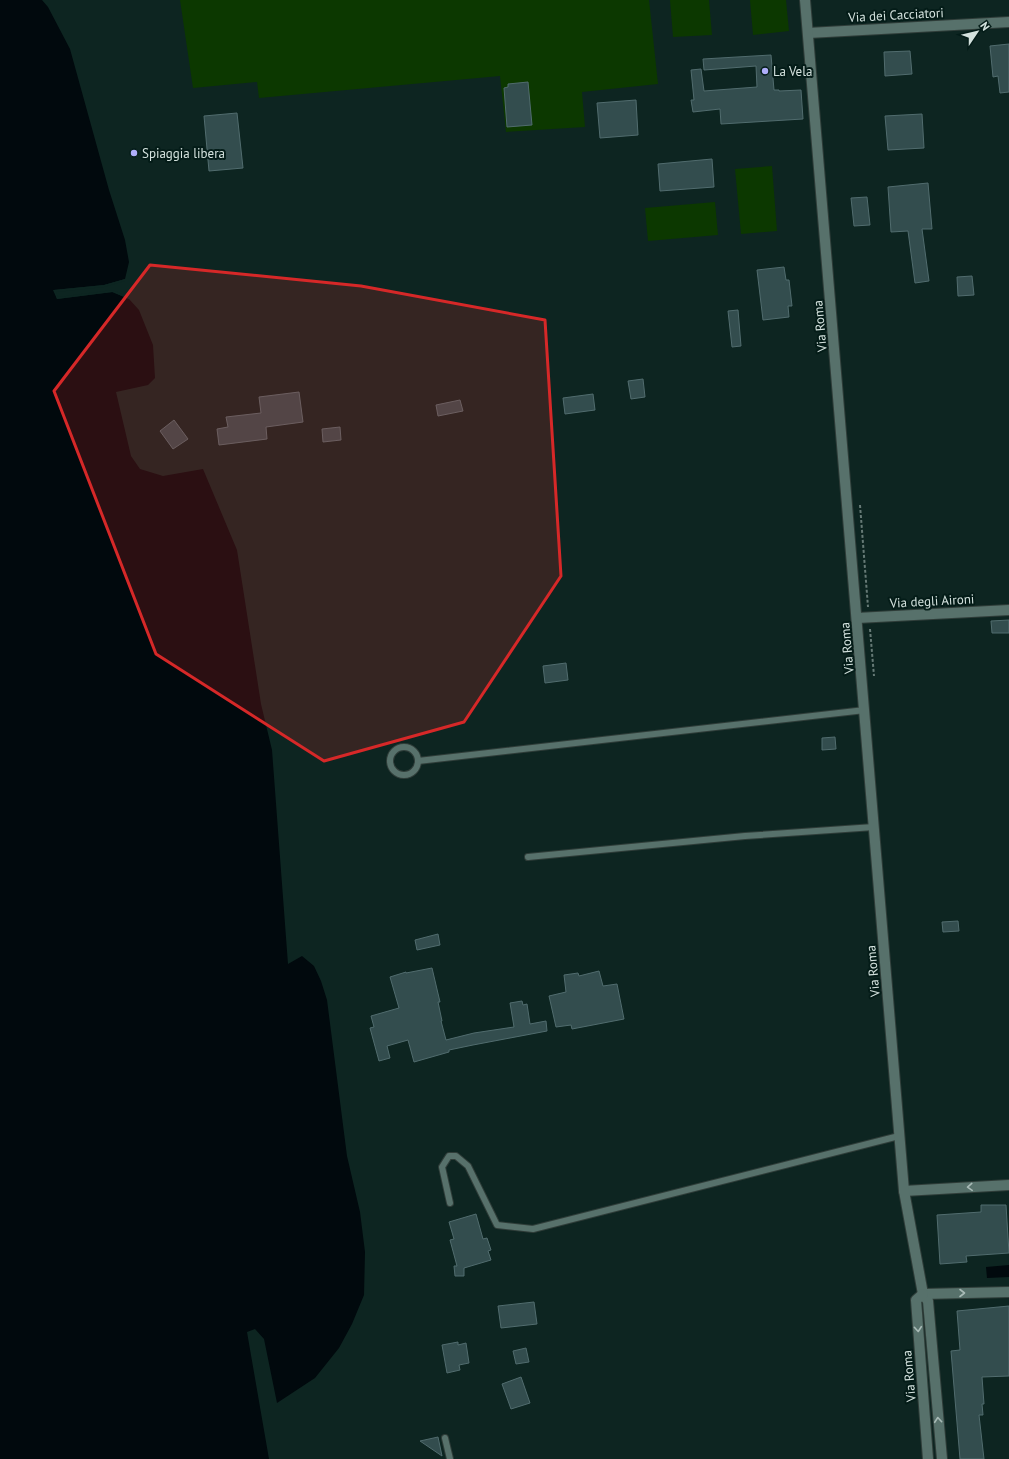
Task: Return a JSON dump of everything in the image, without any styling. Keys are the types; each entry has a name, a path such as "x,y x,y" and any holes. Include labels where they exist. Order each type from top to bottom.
{"street":[{"name":"Via Roma","path":"805,0 904,1190 923,1294 928,1301 942,1459"},
{"name":"Via dei Cacciatori","path":"808,32 1009,22"},
{"name":"Via degli Aironi","path":"857,618 1009,610"},
{"path":"904,1190 1009,1185"},
{"path":"923,1294 1009,1292"},
{"name":"Via Roma","path":"923,1294 916,1300 928,1459"}],"lane":[{"path":"418,761 865,710"},
{"path":"402,747 406,747 415,752 418,761 418,765 413,772 404,775 393,769 390,761 394,752 402,747"},
{"path":"528,857 746,836 874,827"},
{"path":"450,1203 442,1167 449,1156 456,1156 468,1166 497,1225 533,1229 899,1136"},
{"path":"445,1438 450,1459"}],"highlighted area":[{"path":"150,265 361,286 545,320 561,576 464,722 324,761 156,654 54,391"}],"green space":[{"path":"180,0 649,0 658,84 582,92 585,127 506,132 500,76 259,98 257,82 193,88"},
{"path":"670,0 709,0 712,35 673,37"},
{"path":"750,0 786,0 789,31 753,35"},
{"path":"772,166 777,231 741,234 735,169"},
{"path":"715,202 718,235 648,241 645,208"}],"shaded area":[{"path":"0,0 42,0 48,7 70,49 109,190 125,240 129,262 125,279 104,285 54,290 57,299 113,292 129,299 139,310 153,345 155,378 148,385 116,392 131,456 140,469 163,476 203,469 237,550 261,704 272,750 288,964 302,956 314,966 327,1000 347,1156 360,1212 365,1252 364,1295 352,1324 339,1348 315,1378 277,1403 264,1339 255,1329 247,1332 269,1459 0,1459"},
{"path":"1009,1265 1009,1277 987,1278 986,1267"}],"pier":[{"path":"125,279 125,281 104,287 56,292 58,297 113,290 128,297 129,299 112,292 57,299 53,290 104,285"}],"building":[{"path":"1009,44 1009,92 1000,93 998,76 993,77 990,46"},
{"path":"910,51 912,74 885,76 884,52"},
{"path":"771,55 774,90 801,90 803,119 721,124 720,109 693,112 691,100 694,100 691,70 701,69 704,91 757,87 756,66 704,70 703,59"},
{"path":"528,82 532,125 507,127 504,88 508,87 508,84"},
{"path":"636,100 638,135 600,138 597,103"},
{"path":"237,113 243,168 209,171 204,116"},
{"path":"922,114 924,148 888,150 885,116"},
{"path":"712,159 714,187 660,191 658,164"},
{"path":"928,183 932,229 922,229 929,281 915,283 908,231 891,232 888,187"},
{"path":"867,197 870,225 854,226 851,198"},
{"path":"784,267 786,280 789,280 792,306 788,306 789,317 763,320 757,270"},
{"path":"972,276 974,295 958,296 957,277"},
{"path":"738,310 741,346 732,347 728,311"},
{"path":"643,379 645,397 631,399 628,381"},
{"path":"299,392 303,422 266,427 267,439 219,445 217,429 228,427 226,417 261,413 259,397"},
{"path":"593,394 595,410 565,414 563,398"},
{"path":"460,400 463,411 438,416 436,405"},
{"path":"174,420 188,439 173,449 160,431"},
{"path":"340,427 341,440 323,442 322,429"},
{"path":"1009,620 1009,633 992,633 991,621"},
{"path":"566,663 568,680 545,683 543,666"},
{"path":"835,737 836,749 822,750 822,738"},
{"path":"958,921 959,931 943,932 942,922"},
{"path":"438,934 440,945 417,950 415,940"},
{"path":"432,968 440,1002 438,1002 446,1040 474,1033 514,1027 510,1003 522,1001 523,1005 527,1004 530,1024 546,1021 547,1031 449,1050 449,1052 414,1062 408,1040 387,1046 390,1058 379,1061 370,1028 374,1027 371,1016 399,1008 390,977 406,972"},
{"path":"599,971 603,986 617,984 624,1019 572,1029 571,1025 556,1027 549,996 566,992 564,975 578,973 579,976"},
{"path":"981,1205 1006,1205 1009,1253 966,1256 967,1262 940,1264 937,1215 981,1212"},
{"path":"476,1214 483,1239 487,1238 491,1250 488,1251 491,1260 464,1268 464,1276 455,1276 454,1266 457,1266 450,1240 454,1239 449,1222"},
{"path":"534,1302 537,1324 501,1328 498,1306"},
{"path":"1009,1306 1009,1376 982,1377 984,1404 982,1404 983,1415 979,1415 984,1459 960,1459 951,1351 960,1350 957,1311"},
{"path":"458,1342 458,1345 466,1343 469,1363 459,1365 460,1370 447,1373 442,1345"},
{"path":"526,1348 529,1362 516,1364 513,1351"},
{"path":"521,1377 530,1403 511,1409 502,1384"},
{"path":"438,1437 442,1456 420,1441"}],"place":[{"name":"La Vela","path":"765,71"},
{"name":"Spiaggia libera","path":"134,153"}]}
